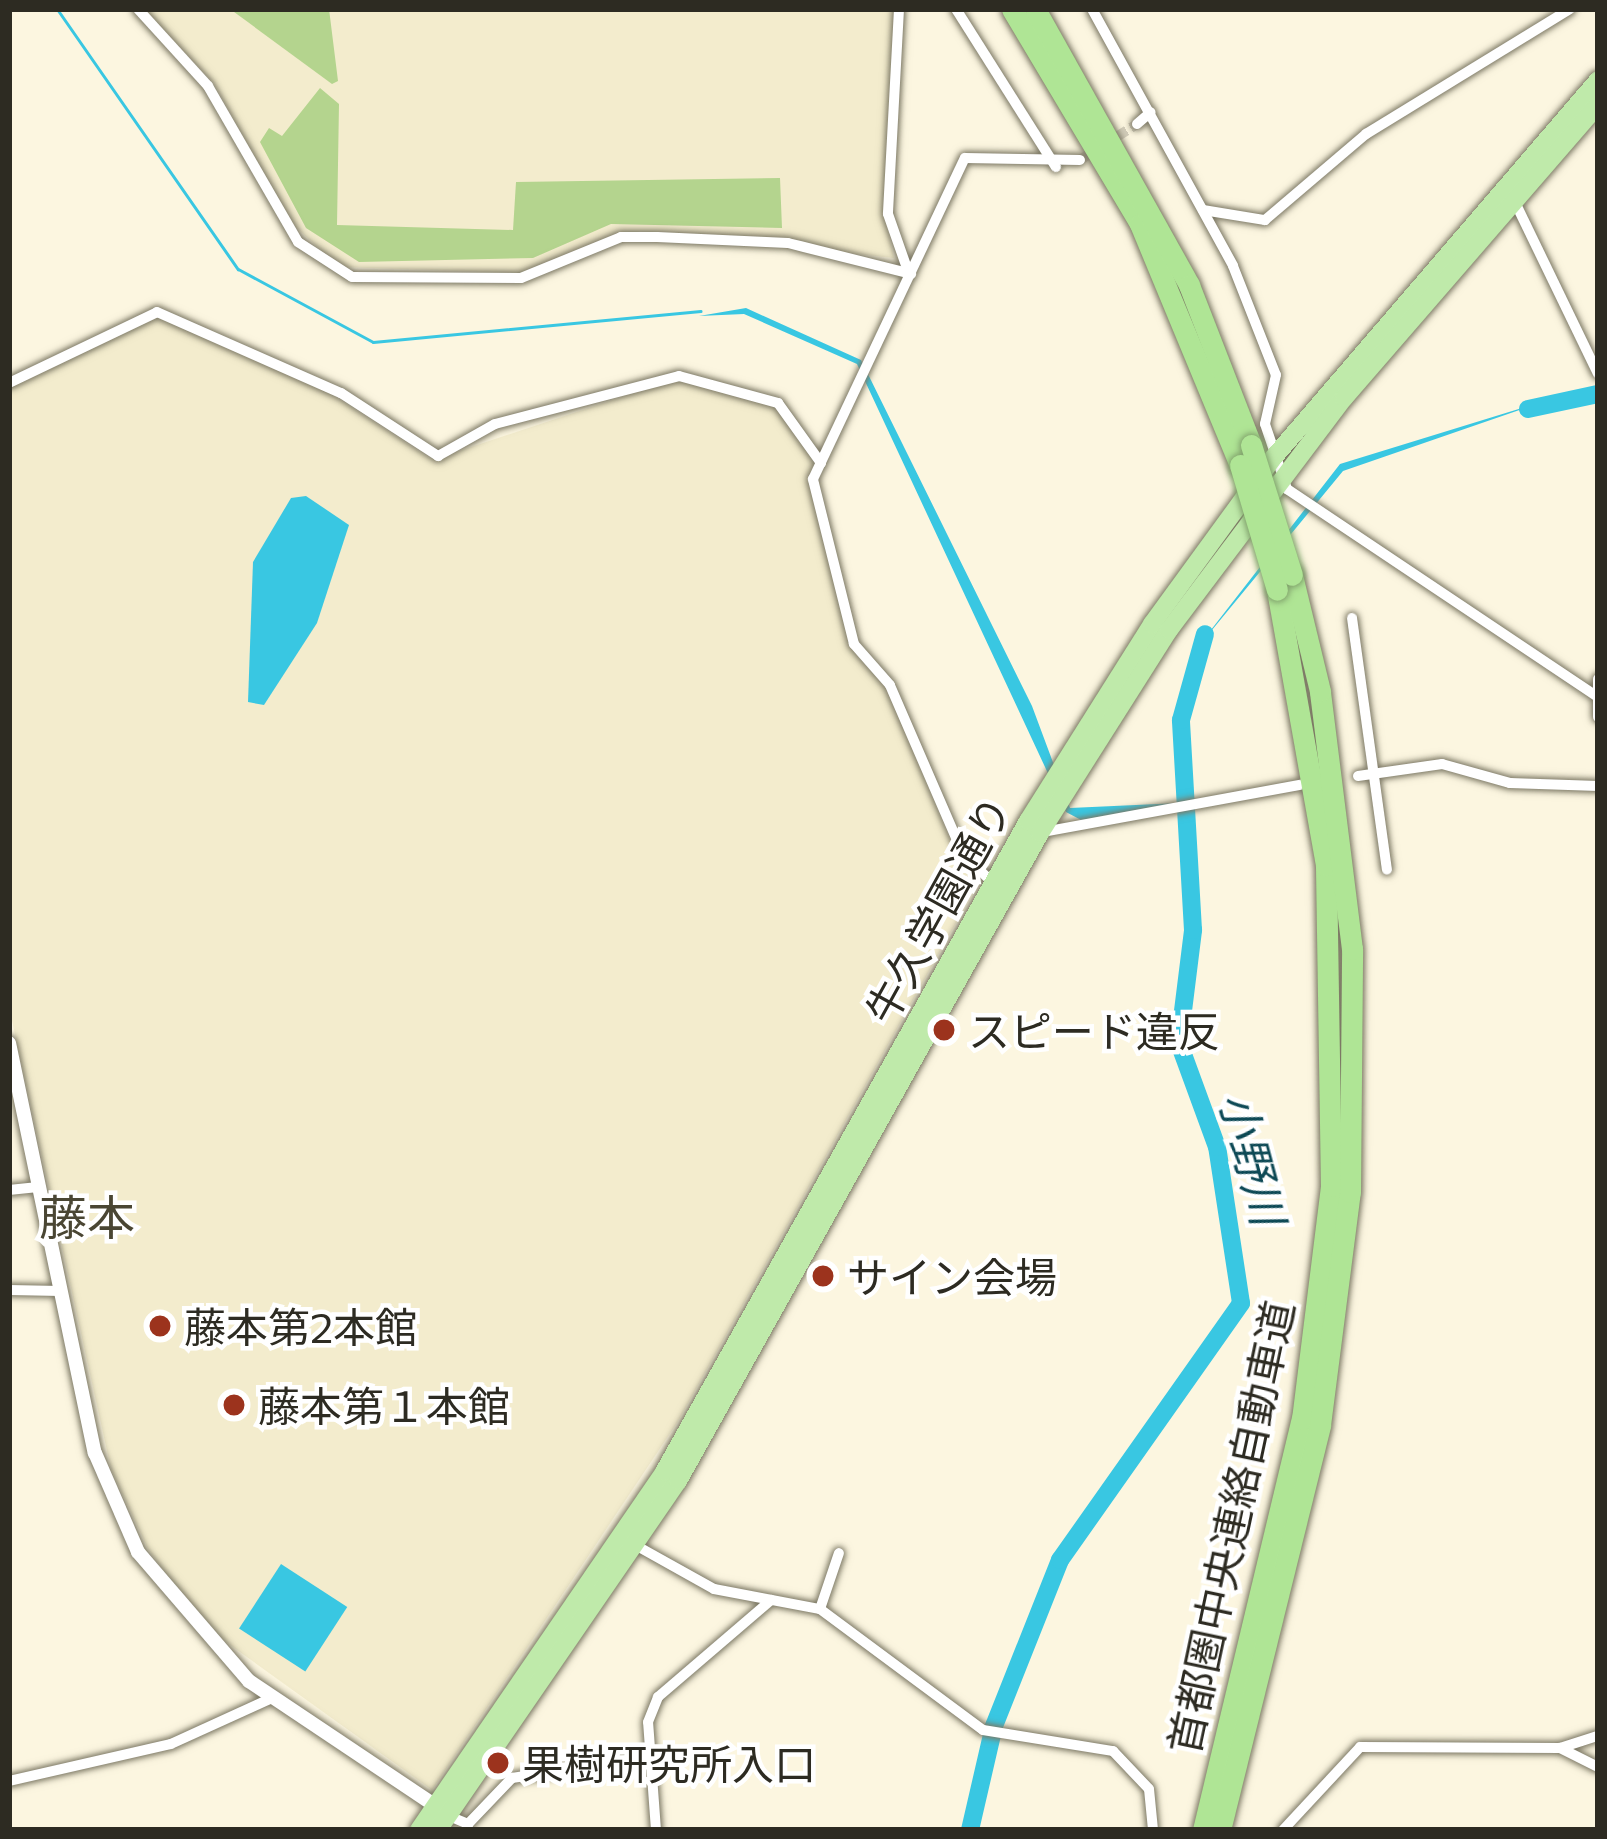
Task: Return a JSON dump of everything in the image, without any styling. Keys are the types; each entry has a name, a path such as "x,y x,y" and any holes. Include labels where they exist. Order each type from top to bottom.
{"highway":[{"name":"首都圏中央連絡自動車道","path":"1012,9 1141,224 1284,582 1326,865 1331,1186 1302,1419 1203,1830"},
{"name":"首都圏中央連絡自動車道","path":"1035,9 1189,285 1251,445 1344,862 1351,1172 1320,1425 1220,1830"},
{"name":"牛久学園通り","path":"441,1817 664,1472 999,887 1280,478 1598,80"},
{"name":"牛久学園通り","path":"418,1830 441,1817 638,1546 1108,691 1274,458 1511,193 1598,105"}],"street":[{"path":"138,9 208,86 298,242 352,277 520,278 621,237 788,243 910,274"},
{"path":"899,9 888,214 910,274"},
{"path":"956,9 1056,167"},
{"path":"1092,9 1203,210 1276,375 1265,424 1280,478 1306,504 1596,696"},
{"path":"1203,210 1264,220 1366,134 1570,9"},
{"path":"1137,124 1151,112"},
{"path":"999,887 962,854 890,685 854,644 813,479 965,158 1056,167 1080,160"},
{"path":"1511,193 1598,374"},
{"path":"9,383 157,312 341,393 439,456 495,424 679,376 778,403 821,463"},
{"path":"1352,618 1387,870"},
{"path":"1598,679 1598,717"},
{"path":"1358,776 1442,764 1510,783 1598,786"},
{"path":"1040,832 1300,785"},
{"path":"9,1043 95,1453 138,1552 185,1618 272,1698 441,1817 468,1824 512,1778 654,1756"},
{"path":"9,1190 38,1186"},
{"path":"9,1290 61,1291"},
{"path":"638,1546 714,1589 820,1609 982,1730 1113,1751 1149,1789 1153,1830"},
{"path":"820,1609 839,1553"},
{"path":"656,1830 658,1697 771,1600"},
{"path":"9,1781 171,1744 272,1698"},
{"path":"1283,1830 1360,1747 1560,1748 1598,1736"},
{"path":"1560,1748 1598,1767"}],"shaded area":[{"path":"144,9 895,9 884,214 894,258 640,231 523,273 340,267 291,223 214,83"},
{"path":"159,317 323,389 432,460 673,380 700,379 778,409 809,446 855,654 886,688 962,868 980,880 677,1423 432,1790 205,1627 148,1549 111,1469 9,1007 9,387"}],"green space":[{"path":"230,9 329,9 338,81 332,84"},
{"path":"320,88 339,104 337,225 513,230 516,182 780,178 782,228 611,224 533,258 359,262 306,228 260,142 269,128 282,136"}],"water":[{"path":"746,308 861,360 1032,706 1070,808 1180,803 1083,821 1066,812 857,364 744,314 699,316"},
{"path":"1551,399 1343,471 1193,653 1340,464"},
{"path":"306,496 349,525 317,623 264,705 248,702 253,562 291,498"},
{"path":"281,1564 347,1607 305,1672 239,1629"}],"waterway":[{"path":"57,9 238,269 373,342 701,311"},
{"name":"小野川","path":"1528,409 1598,394"},
{"name":"小野川","path":"970,1830 994,1726 1060,1560 1241,1303 1217,1147 1179,1043 1193,930 1181,720 1205,634"},
{"name":"小野川","path":"1179,799 1184,798"}],"tunnel":[{"path":"1080,160 1137,124"}],"place":[{"name":"スピード違反","path":"944,1030"},
{"name":"サイン会場","path":"823,1276"},
{"name":"藤本第2本館","path":"160,1326"},
{"name":"藤本第１本館","path":"234,1405"},
{"name":"果樹研究所入口","path":"498,1763"}],"district":[{"name":"藤本","path":"87,1216"}]}
